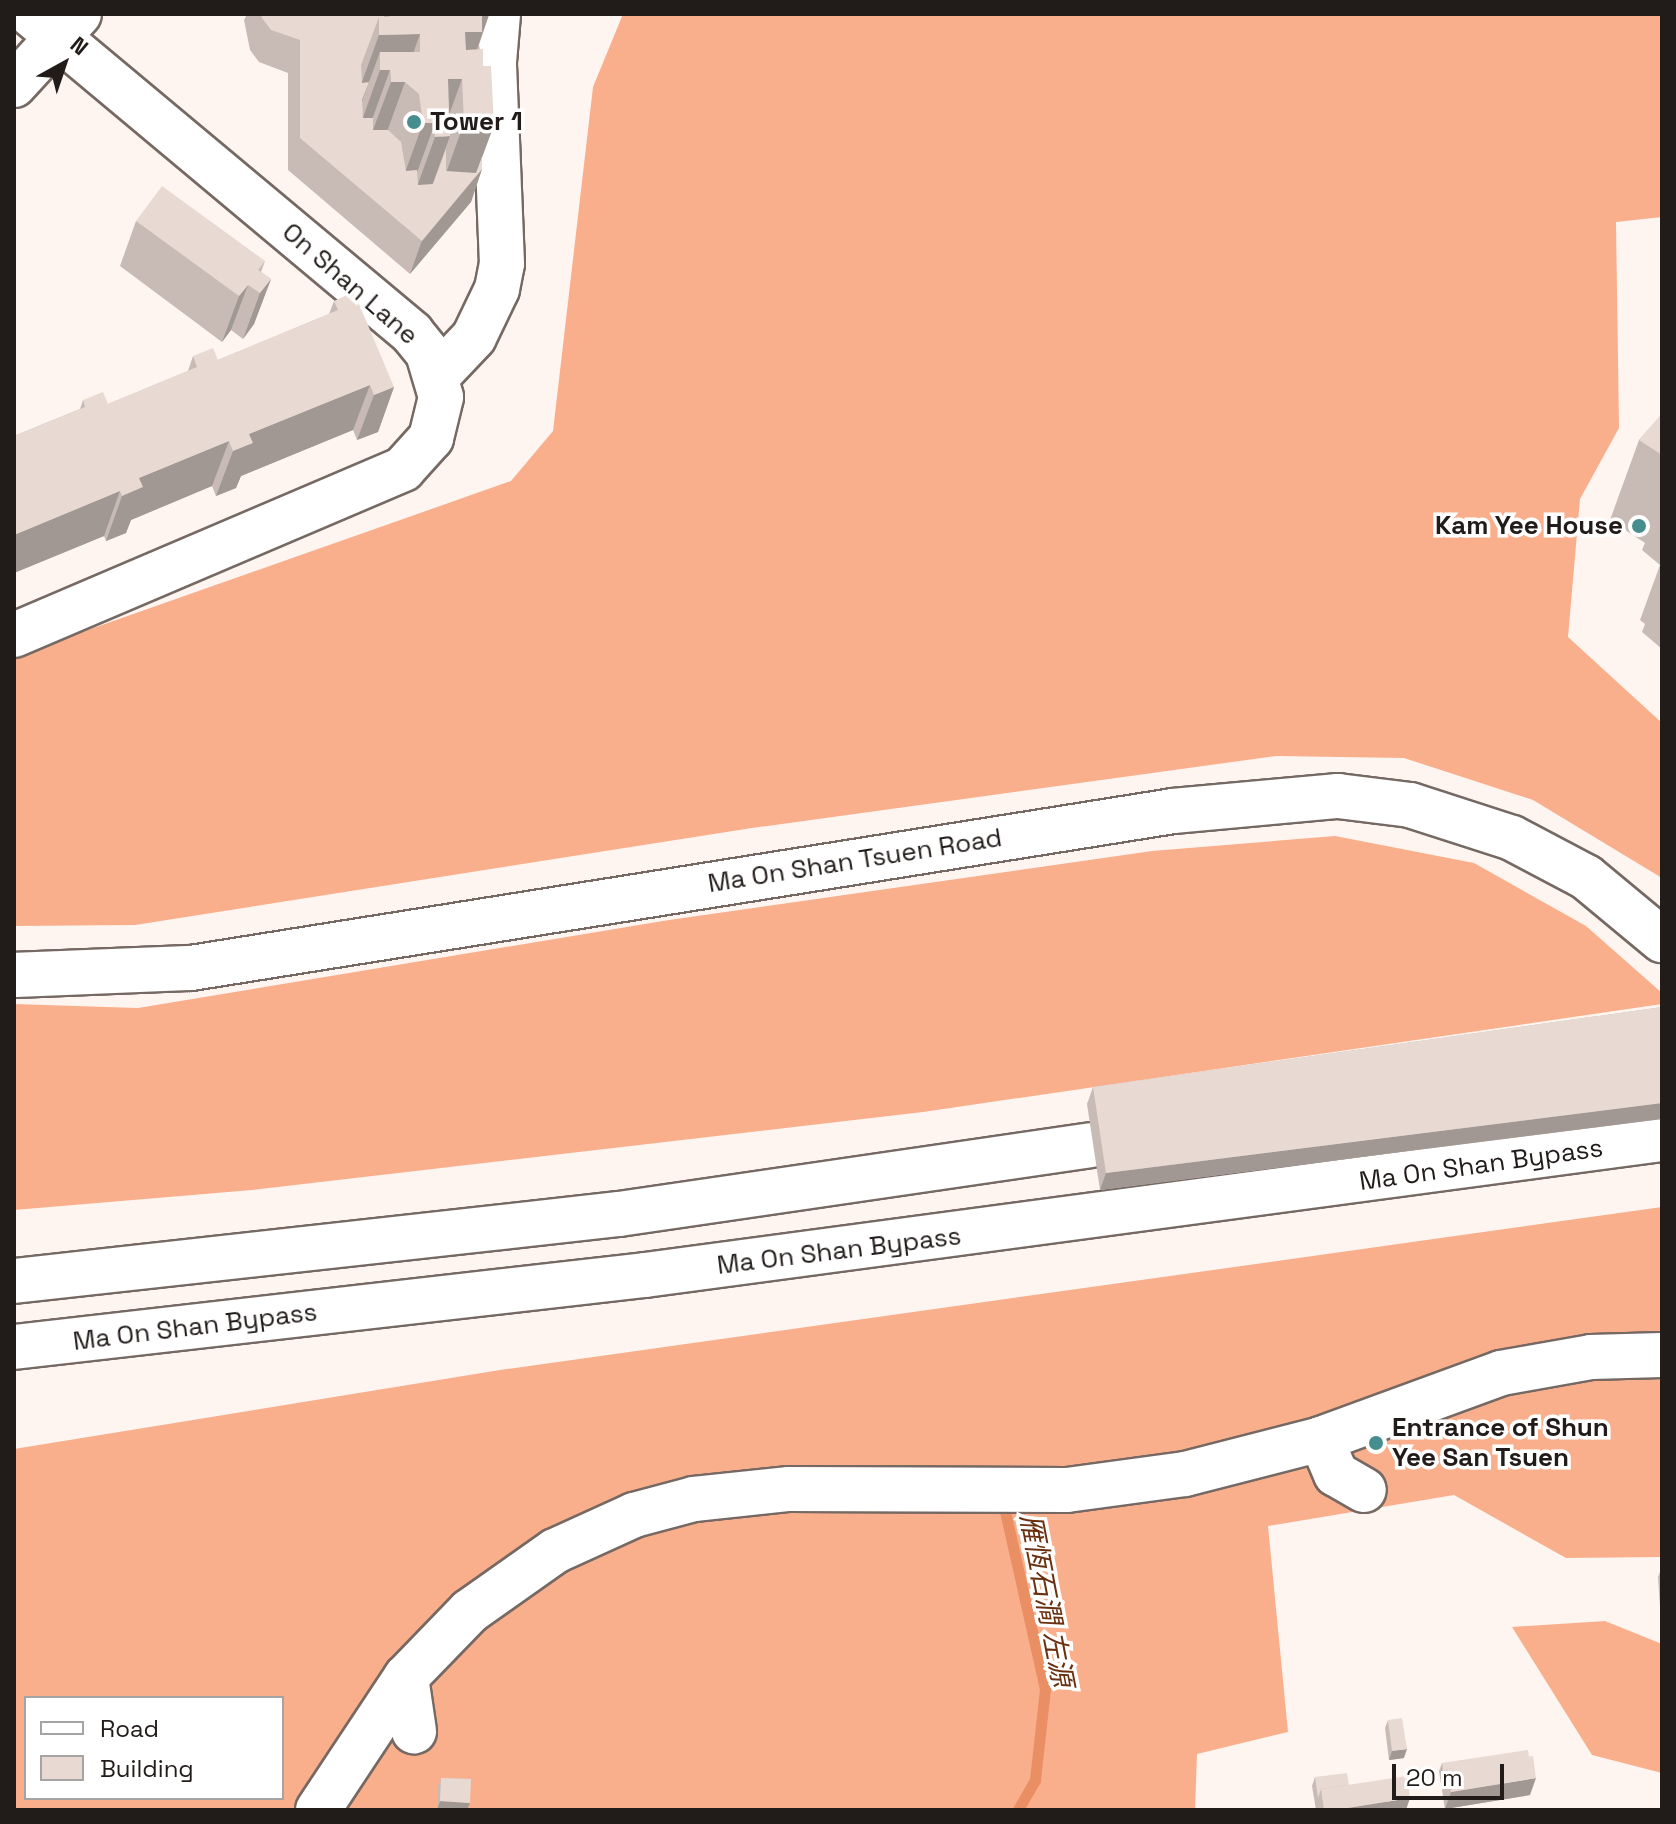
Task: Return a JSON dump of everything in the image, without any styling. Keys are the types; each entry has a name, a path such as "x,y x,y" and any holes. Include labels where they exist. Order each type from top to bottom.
{"street":[{"path":"14,635 403,469 431,438 441,397 438,375 474,337 497,289 502,264 494,62 498,14"},
{"path":"14,85 56,22"},
{"name":"On Shan Lane","path":"56,22 412,333 438,375"},
{"name":"Ma On Shan Tsuen Road","path":"14,975 191,968 1173,811 1338,796 1410,805 1512,838 1586,877 1662,940"},
{"name":"Ma On Shan Bypass","path":"14,1347 692,1270 1646,1142"},
{"path":"14,1281 619,1214 1090,1145"},
{"path":"318,1810 406,1677 461,1619 510,1580 583,1537 663,1505 789,1489 1067,1490 1185,1474 1321,1439 1501,1373 1591,1357 1662,1355"},
{"path":"1321,1439 1336,1474 1364,1490"},
{"path":"406,1677 414,1731"}],"shaded area":[{"path":"623,14 1662,14 1662,217 1616,222 1619,428 1580,499 1568,637 1662,723 1662,878 1533,800 1404,758 1276,756 752,828 135,925 14,926 14,656 511,481 553,431 593,87"},
{"path":"1335,836 1474,863 1586,926 1662,993 1662,1004 923,1112 252,1190 14,1210 14,1004 138,1008 669,920 1152,851"},
{"path":"1662,1207 1662,1557 1566,1558 1454,1495 1268,1526 1288,1732 1197,1754 1195,1810 14,1810 14,1449 500,1370"},
{"path":"1605,1621 1662,1644 1662,1773 1592,1755 1512,1627"}],"building":[{"path":"261,14 385,14 379,17 361,65 362,83 369,82 362,100 363,118 373,118 373,130 388,130 401,142 406,171 417,170 418,185 433,184 446,149 446,171 476,173 482,157 482,169 422,241 300,138 300,40 271,30"},
{"path":"389,14 489,14 482,16 482,32 465,32 466,50 483,49 483,66 491,66 494,125 464,123 462,79 448,79 450,136 435,137 435,123 423,123 419,94 405,82 391,82 390,70 380,70 380,52 420,52 420,34 379,35 379,17 389,17"},
{"path":"162,186 265,261 258,270 271,279 260,293 248,285 239,296 136,221"},
{"path":"354,292 394,387 374,395 370,385 249,434 253,443 233,451 229,441 139,478 143,487 122,496 120,491 14,535 14,436 85,407 83,400 103,392 108,404 197,367 193,356 213,348 218,360 338,310 334,301"},
{"path":"1662,414 1662,455 1639,440"},
{"path":"1662,1007 1662,1103 1106,1173 1093,1087"},
{"path":"1402,1718 1407,1749 1392,1751 1388,1720"},
{"path":"1528,1750 1529,1757 1447,1769 1444,1778 1442,1763"},
{"path":"1533,1756 1536,1778 1451,1792 1447,1769"},
{"path":"1347,1773 1349,1785 1321,1789 1318,1798 1315,1777"},
{"path":"1407,1776 1410,1798 1324,1810 1321,1789"},
{"path":"441,1778 471,1779 470,1803 440,1801"}],"waterway":[{"name":"雁恆石澗 左源","path":"1002,1498 1045,1689 1035,1780 1018,1810"}],"place":[{"name":"Tower 1","path":"414,122"},
{"name":"Kam Yee House","path":"1639,526"},
{"name":"Entrance of Shun Yee San Tsuen","path":"1376,1443"}]}
